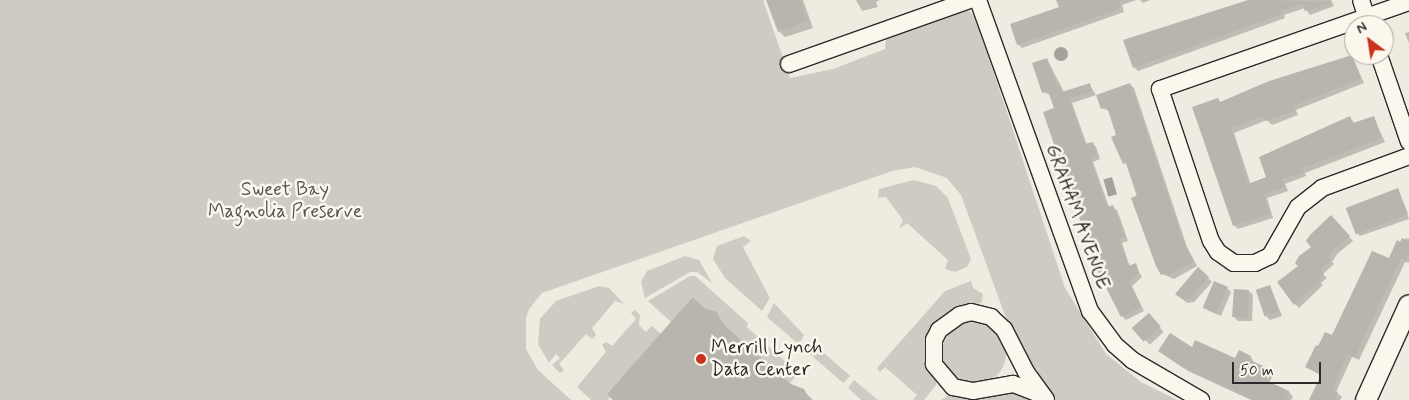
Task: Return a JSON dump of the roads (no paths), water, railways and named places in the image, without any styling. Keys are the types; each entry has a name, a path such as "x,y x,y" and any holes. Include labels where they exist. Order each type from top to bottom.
{"main road":[{"path":"1366,400 1409,305"}],"street":[{"path":"789,64 970,0"},
{"name":"GRAHAM AVENUE","path":"978,0 1090,311 1115,345 1132,360 1201,400"},
{"path":"1361,0 1366,15"},
{"path":"1381,15 1409,2"},
{"path":"1344,29 1160,89 1211,242 1218,252 1234,262 1255,264 1270,256 1298,207 1322,188 1409,156"},
{"path":"1383,65 1409,142"},
{"path":"971,312 992,317 1004,329 1044,398 1013,384 974,392 953,387 934,364 934,340 939,330 960,315 971,312"}],"place":[{"name":"Merrill Lynch Data Center","path":"701,359"}],"park label":[{"name":"Sweet Bay Magnolia Preserve","path":"285,201"}]}
